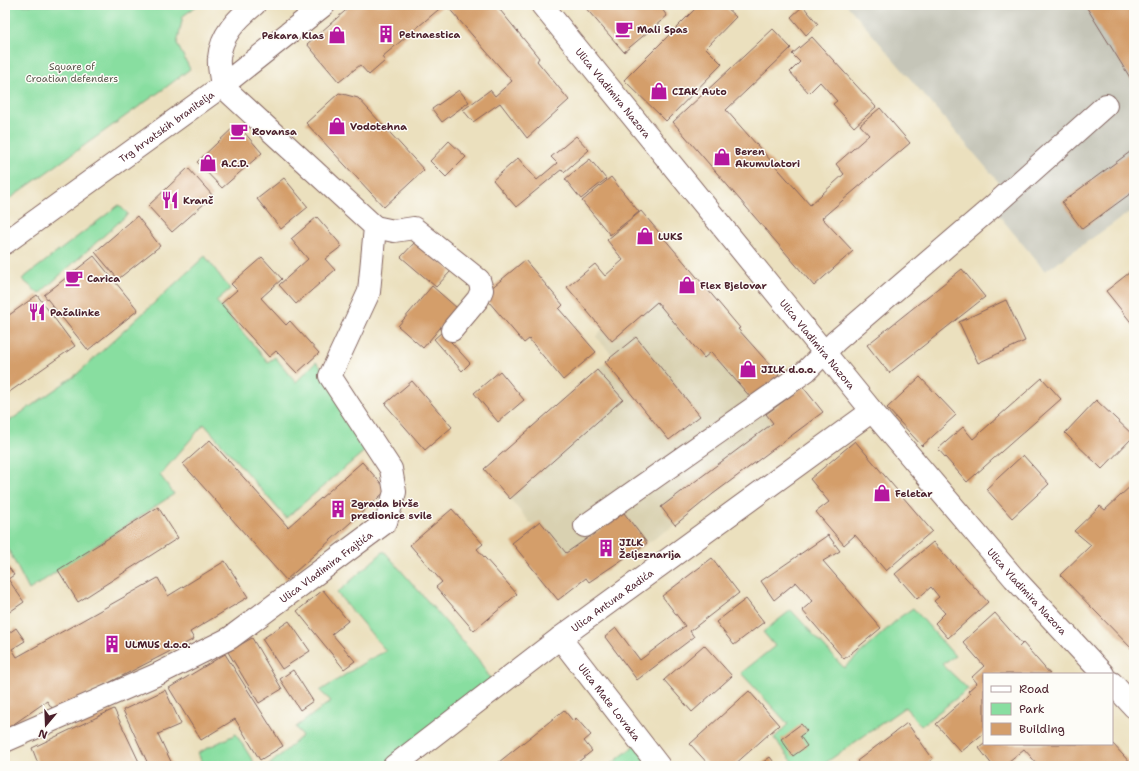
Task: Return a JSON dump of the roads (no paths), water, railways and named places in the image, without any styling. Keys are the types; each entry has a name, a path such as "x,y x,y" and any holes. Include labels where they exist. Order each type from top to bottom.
{"street":[{"path":"254,5 240,16 223,38 218,59 222,86 375,227 394,231 414,228 479,280 482,290 478,299 452,330"},
{"name":"Trg hrvatskih branitelja","path":"5,243 222,86 324,5"},
{"name":"Ulica Vladimira Nazora","path":"542,5 872,410 1014,578 1102,673"},
{"path":"585,526 806,371 824,352 992,207 1106,105"},
{"name":"Ulica Vladimira Frajtića","path":"5,741 158,674 230,638 386,522 395,492 391,469 330,376 369,292 375,227"},
{"name":"Ulica Antuna Radića","path":"394,766 560,638 872,410"},
{"name":"Ulica Mate Lovraka","path":"560,638 659,766"},
{"path":"1113,685 1134,707"}],"place":[{"name":"Mali Spas","path":"624,29"},
{"name":"Petnaestica","path":"386,34"},
{"name":"Pekara Klas","path":"337,35"},
{"name":"CIAK Auto","path":"659,91"},
{"name":"Vodotehna","path":"337,126"},
{"name":"Rovansa","path":"239,131"},
{"name":"Beren Akumulatori","path":"722,157"},
{"name":"A.C.D.","path":"208,163"},
{"name":"Kranč","path":"170,200"},
{"name":"LUKS","path":"645,236"},
{"name":"Carica","path":"74,278"},
{"name":"Flex Bjelovar","path":"687,285"},
{"name":"Pačalinke","path":"37,312"},
{"name":"JILK d.o.o.","path":"748,369"},
{"name":"Feletar","path":"882,493"},
{"name":"Zgrada bivše predionice svile","path":"338,509"},
{"name":"JILK Željeznarija","path":"606,548"},
{"name":"ULMUS d.o.o.","path":"112,644"}],"park label":[{"name":"Square of Croatian defenders","path":"72,72"}]}
